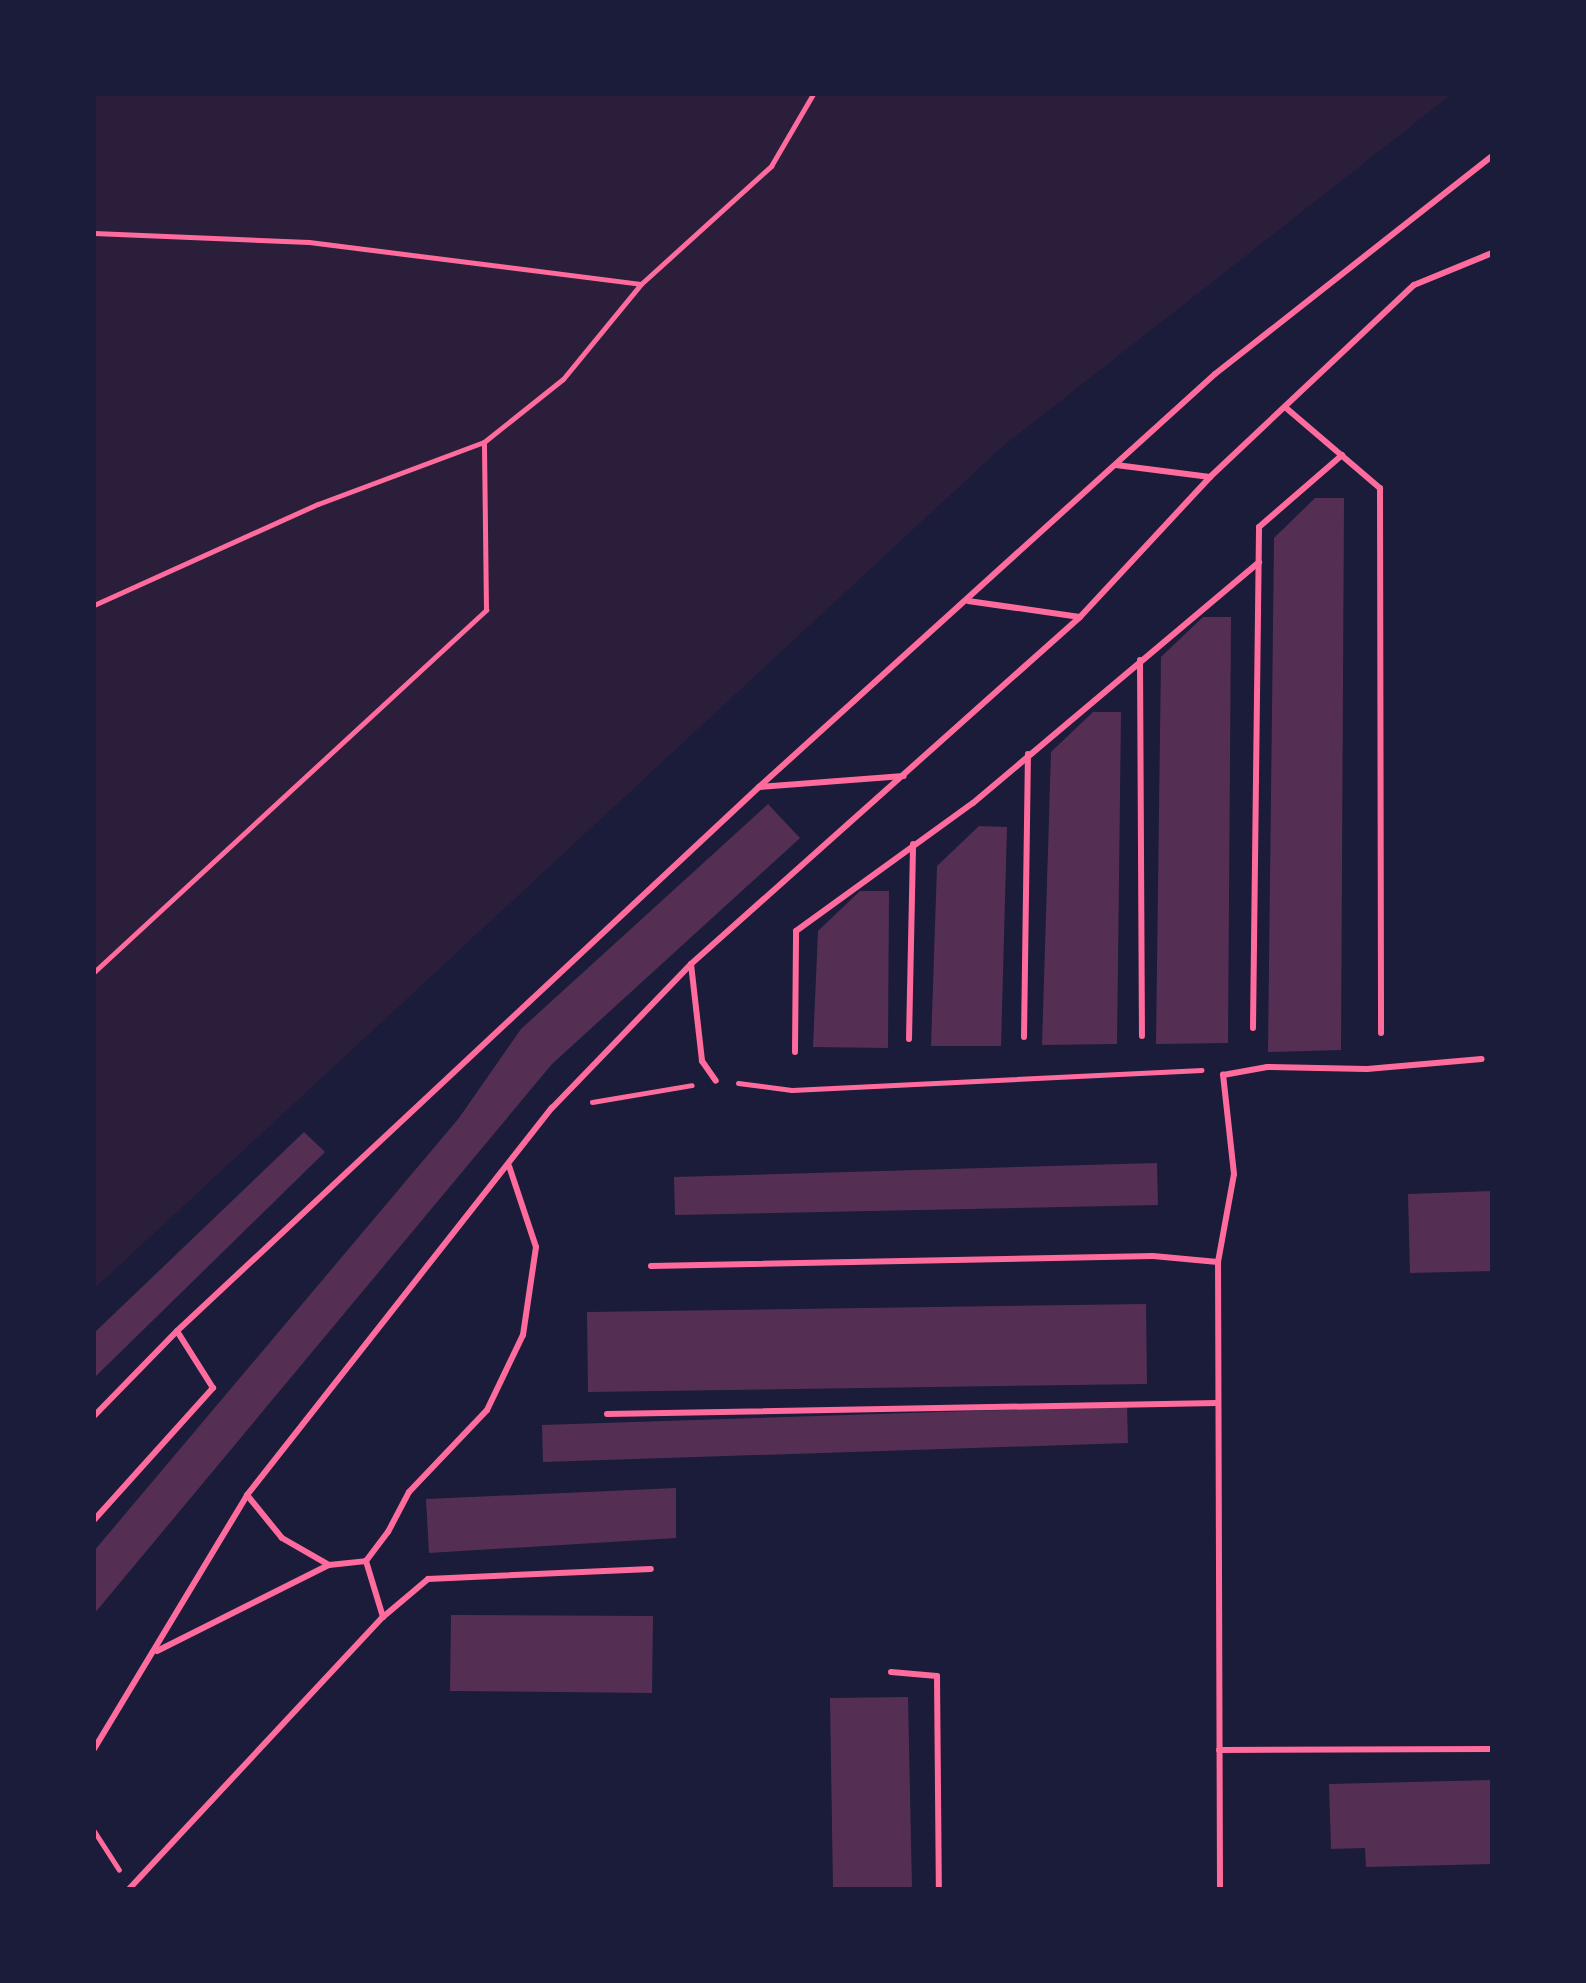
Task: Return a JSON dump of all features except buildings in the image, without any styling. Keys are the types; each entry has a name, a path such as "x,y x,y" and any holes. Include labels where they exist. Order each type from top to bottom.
{"lane":[{"path":"94,1416 177,1331 759,787 968,601 1215,374 1492,156"},
{"path":"94,1749 157,1651 247,1495 552,1108 691,964 1080,617 1210,477 1414,285 1492,253"},
{"path":"1285,407 1380,488 1381,1033"},
{"path":"1253,1028 1259,527 1342,455"},
{"path":"1116,465 1210,477"},
{"path":"795,1052 796,931 973,803 1259,562"},
{"path":"968,601 1080,617"},
{"path":"1140,660 1142,1036"},
{"path":"1024,1037 1028,754"},
{"path":"759,787 904,776"},
{"path":"909,1039 913,844"},
{"path":"691,964 702,1061 716,1081"},
{"path":"1220,1889 1218,1262 1234,1174 1223,1075 1267,1067 1367,1069 1482,1059"},
{"path":"157,1651 329,1565 366,1561 388,1532 409,1492 487,1410 523,1335 536,1247 509,1166"},
{"path":"651,1266 1153,1256 1218,1262"},
{"path":"94,1520 213,1388 177,1331"},
{"path":"607,1414 1217,1403"},
{"path":"247,1495 282,1538 329,1565"},
{"path":"366,1561 383,1617"},
{"path":"130,1888 383,1617 428,1579 651,1569"},
{"path":"891,1672 937,1676 939,1889"},
{"path":"1219,1750 1492,1749"}],"path":[{"path":"94,605 318,504 484,442 563,379 641,284 771,166 813,94"},
{"path":"94,233 309,242 641,284"},
{"path":"94,972 486,610 484,442"},
{"path":"552,1108 716,1081 792,1090 1190,1067 1223,1075"},
{"path":"94,1831 130,1888"}],"shaded area":[{"path":"94,94 1452,94 1002,447 94,1289"}]}
